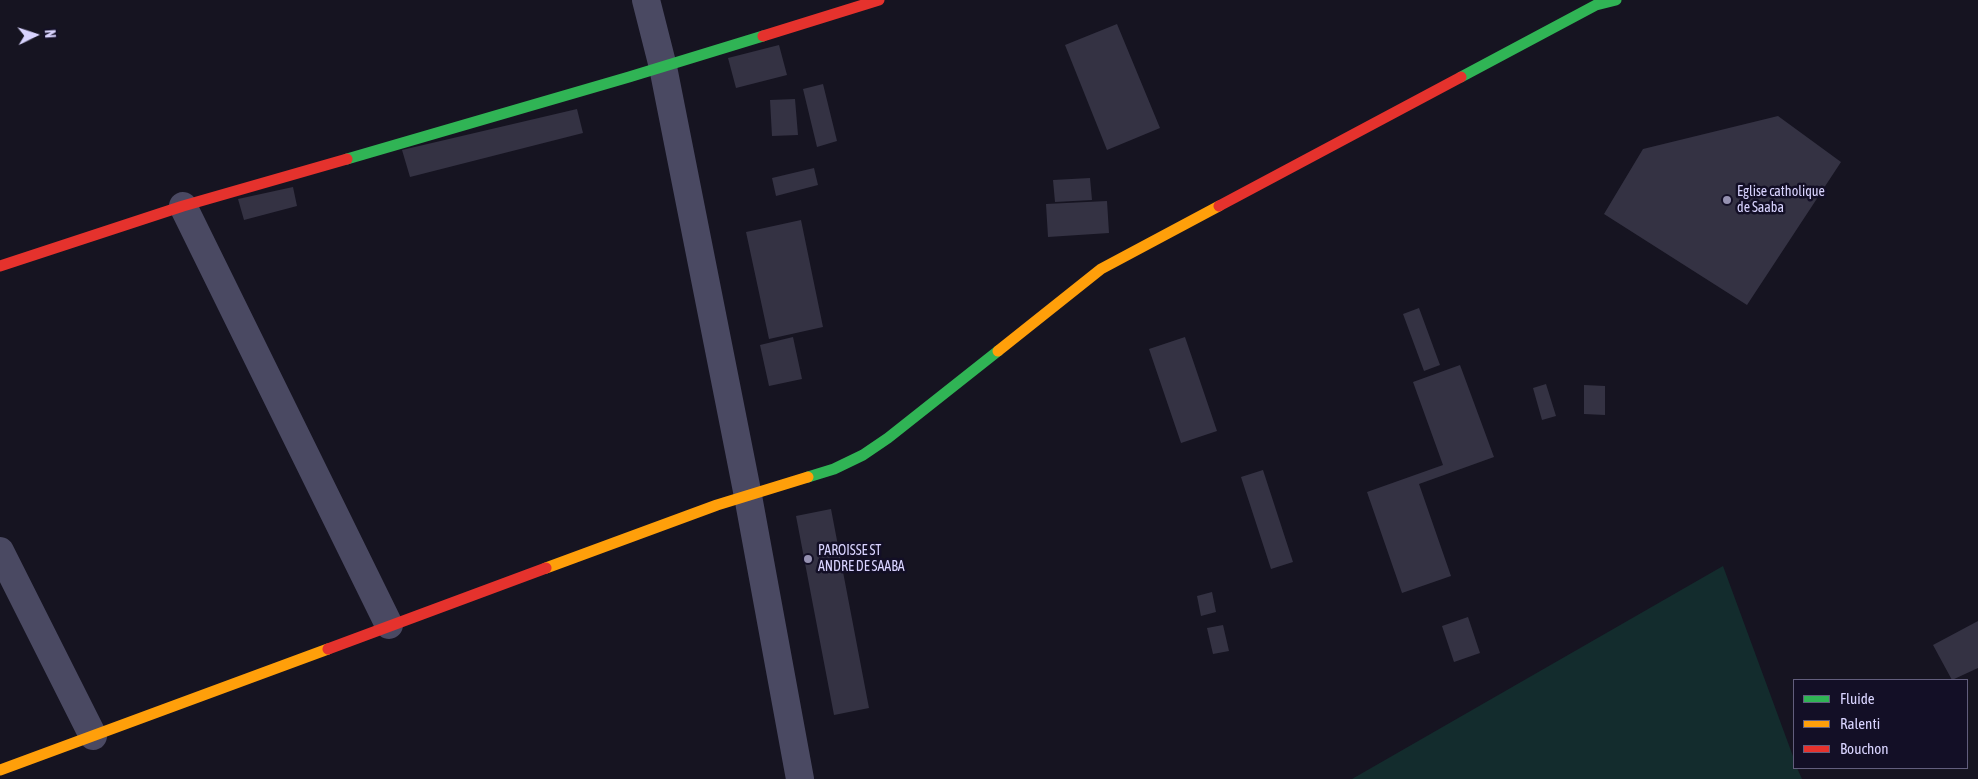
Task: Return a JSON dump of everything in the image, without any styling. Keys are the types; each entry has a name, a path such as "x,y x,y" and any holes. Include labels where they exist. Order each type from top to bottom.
{"street":[{"path":"646,0 663,67 748,496 800,779"},
{"path":"0,266 183,206 663,67 879,0"},
{"path":"0,770 717,505 834,468 863,455 888,438 1101,269 1596,5 1616,0"},
{"path":"183,206 389,625"},
{"path":"0,550 92,736"}],"green space":[{"path":"1723,566 1793,756 1793,769 1797,769 1802,779 1352,779"}],"building":[{"path":"1117,24 1160,128 1107,150 1065,45"},
{"path":"779,45 787,75 736,88 728,58"},
{"path":"823,84 837,141 817,147 803,89"},
{"path":"795,99 798,135 772,136 770,100"},
{"path":"577,109 583,133 410,177 402,150"},
{"path":"1778,116 1841,162 1747,305 1604,214 1643,149"},
{"path":"814,168 818,185 776,196 772,178"},
{"path":"1090,178 1092,200 1055,202 1053,180"},
{"path":"293,187 297,206 244,220 238,199"},
{"path":"1107,201 1109,233 1048,237 1046,204"},
{"path":"801,220 823,327 769,339 746,232"},
{"path":"1419,308 1440,365 1424,371 1403,314"},
{"path":"793,337 802,379 769,386 760,345"},
{"path":"1185,337 1217,431 1181,443 1149,349"},
{"path":"1460,365 1494,457 1419,484 1451,576 1402,593 1367,492 1443,465 1413,382"},
{"path":"1546,384 1556,416 1542,420 1533,388"},
{"path":"1584,385 1605,386 1605,415 1584,414"},
{"path":"1263,470 1293,562 1271,569 1241,477"},
{"path":"831,509 869,708 834,715 796,516"},
{"path":"1212,592 1216,612 1201,616 1197,596"},
{"path":"1468,617 1480,653 1454,662 1442,626"},
{"path":"1978,621 1978,668 1951,679 1933,645"},
{"path":"1223,625 1229,651 1213,654 1207,628"}],"traffic: fast":[{"path":"1461,77 1596,5 1616,0"},
{"path":"347,159 763,36"},
{"path":"808,477 834,469 863,455 888,438 998,351"}],"traffic: slow":[{"path":"998,351 1101,269 1219,206"},
{"path":"546,568 717,505 808,477"},
{"path":"0,770 328,649"}],"traffic: jam":[{"path":"763,36 879,0"},
{"path":"1219,206 1461,77"},
{"path":"0,266 183,206 347,159"},
{"path":"328,649 546,568"}],"place":[{"name":"Eglise catholique de Saaba","path":"1727,200"},
{"name":"PAROISSE ST ANDRE DE SAABA","path":"808,559"}]}
